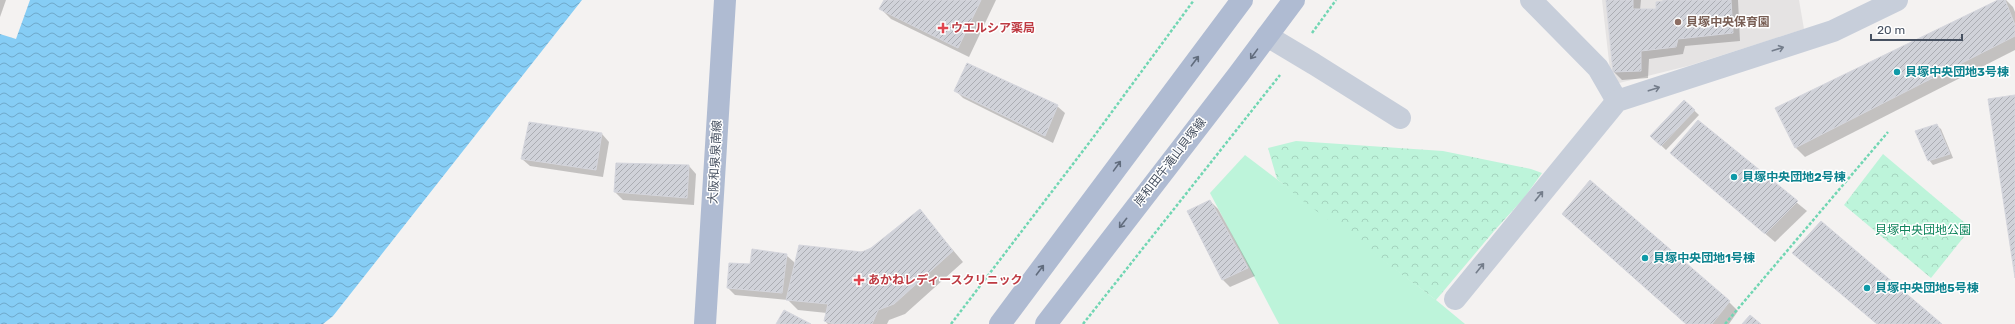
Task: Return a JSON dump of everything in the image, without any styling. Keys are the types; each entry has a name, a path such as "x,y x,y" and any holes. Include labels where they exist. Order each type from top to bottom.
{"main road":[{"name":"大阪和泉泉南線","path":"705,324 725,0"},
{"path":"1000,324 1242,0"},
{"name":"岸和田牛滝山貝塚線","path":"1046,324 1294,0"}],"street":[{"path":"1531,0 1598,68 1617,101"},
{"path":"1455,299 1617,101 1833,31 1897,0"},
{"path":"1267,36 1400,118"}],"path":[{"path":"950,324 1092,139 1194,0"},
{"path":"1083,324 1336,0"},
{"path":"1725,324 1888,132"}],"shaded area":[{"path":"1602,0 1799,0 1804,29 1688,66 1619,83 1611,79"}],"green space":[{"path":"1296,141 1443,151 1531,169 1542,173 1524,198 1436,300 1303,201 1277,179 1268,148"},
{"name":"貝塚中央団地公園","path":"1883,154 1971,228 1931,278 1844,205"},
{"path":"1245,155 1436,300 1465,324 1279,324 1210,193"}],"water":[{"path":"30,0 582,0 333,316 323,324 0,324 0,34 16,39"}],"building":[{"name":"ウエルシア薬局","path":"884,0 981,0 958,48 879,9"},
{"name":"貝塚中央保育園","path":"1606,0 1633,0 1633,9 1656,9 1656,2 1663,0 1731,0 1733,33 1678,39 1676,47 1641,51 1641,71 1613,72"},
{"name":"貝塚中央団地3号棟","path":"1998,0 2005,0 2015,25 2015,36 1795,148 1775,108"},
{"path":"967,63 1058,105 1045,136 954,91"},
{"path":"2015,95 2015,278 1988,99"},
{"path":"1684,100 1695,110 1661,146 1650,136"},
{"name":"貝塚中央団地2号棟","path":"1698,120 1798,201 1765,234 1670,153"},
{"path":"529,122 602,133 596,170 521,159"},
{"path":"1937,124 1950,154 1928,161 1915,131"},
{"path":"616,163 689,165 687,198 614,192"},
{"name":"貝塚中央団地1号棟","path":"1590,180 1730,301 1712,324 1686,324 1562,214"},
{"path":"1210,200 1248,268 1222,280 1187,211"},
{"name":"あかねレディースクリニック","path":"920,209 953,251 894,304 878,310 872,324 834,324 824,321 828,304 786,300 799,245 862,252 871,248"},
{"name":"貝塚中央団地5号棟","path":"1821,221 1942,324 1877,324 1792,253"},
{"path":"752,249 787,254 782,293 727,288 729,263 750,264"},
{"path":"784,310 811,324 776,324"},
{"path":"1750,315 1761,324 1742,324"}],"place":[{"name":"貝塚中央保育園","path":"1678,22"},
{"name":"ウエルシア薬局","path":"943,28"},
{"name":"貝塚中央団地3号棟","path":"1897,72"},
{"name":"貝塚中央団地2号棟","path":"1734,177"},
{"name":"貝塚中央団地1号棟","path":"1645,258"},
{"name":"あかねレディースクリニック","path":"859,280"},
{"name":"貝塚中央団地5号棟","path":"1867,288"}]}
